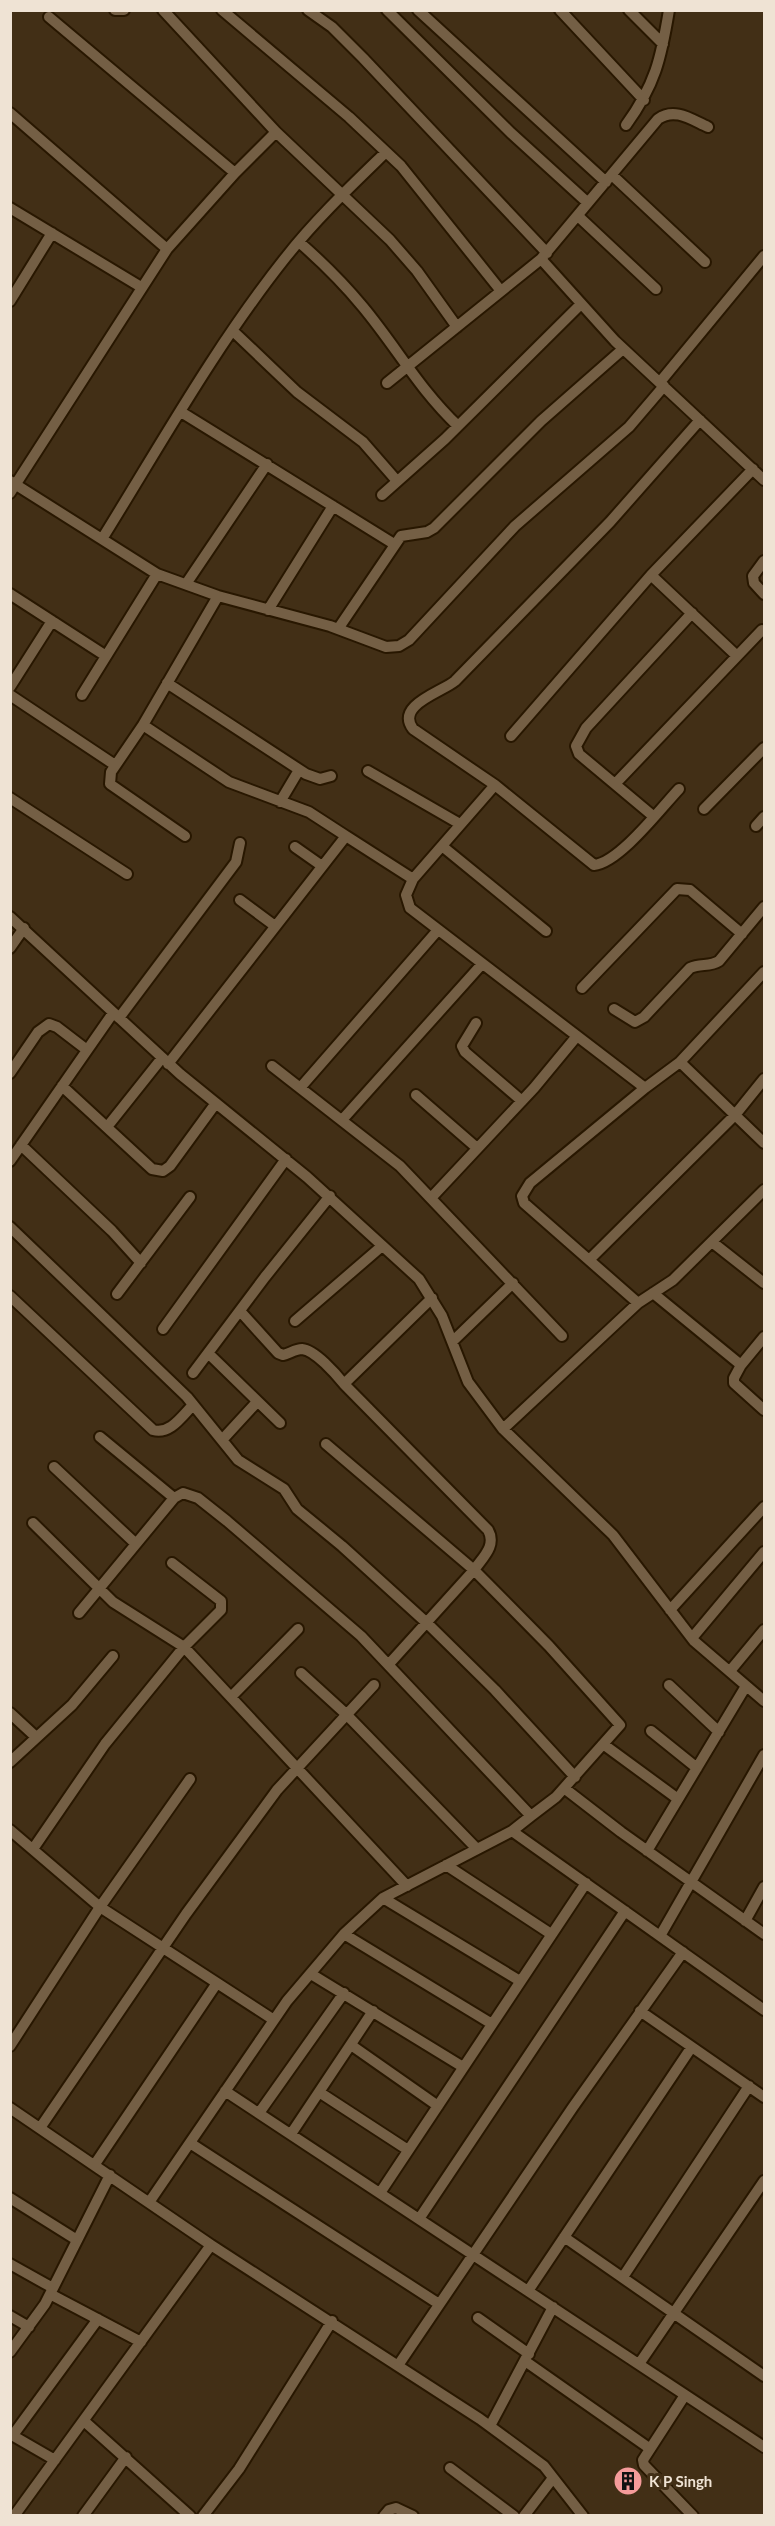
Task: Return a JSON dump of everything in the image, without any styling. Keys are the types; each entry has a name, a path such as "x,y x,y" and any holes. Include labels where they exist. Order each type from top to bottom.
{"street":[{"path":"115,10 124,10"},
{"path":"163,10 276,132 343,194 417,271 457,327"},
{"path":"222,10 350,117 386,152 434,204 501,291"},
{"path":"308,10 332,27 363,58 544,256 581,303 623,349 765,480"},
{"path":"387,10 511,133 588,203"},
{"path":"418,10 705,262"},
{"path":"560,10 644,100"},
{"path":"629,10 663,44"},
{"path":"626,125 644,100 663,44 669,10"},
{"path":"49,17 234,173"},
{"path":"10,113 167,249"},
{"path":"387,383 544,256 666,114 678,114 708,127"},
{"path":"276,132 234,173 167,249 12,486 158,574 218,596 338,629 386,648 399,646 409,639 515,526 629,427 765,256"},
{"path":"102,539 233,331 299,242 386,152"},
{"path":"10,208 141,287"},
{"path":"578,216 656,290"},
{"path":"11,299 52,233"},
{"path":"299,242 365,309 406,368 437,406 458,426"},
{"path":"382,495 458,426 581,303"},
{"path":"233,331 297,392 363,442 398,481"},
{"path":"338,629 394,544 406,534 427,532 434,528 541,421 623,349"},
{"path":"181,412 394,544"},
{"path":"680,789 618,854 603,864 594,865 495,785 413,729 409,721 410,711 425,698 455,681 610,522 700,420"},
{"path":"186,584 267,464"},
{"path":"511,736 651,575 753,469"},
{"path":"268,610 333,506"},
{"path":"765,561 753,576 754,583 765,594"},
{"path":"82,695 158,574"},
{"path":"651,575 736,656"},
{"path":"10,594 106,656"},
{"path":"185,836 110,784 109,779 218,596"},
{"path":"653,816 579,754 576,746 578,739 692,613"},
{"path":"10,687 52,621"},
{"path":"615,784 762,630"},
{"path":"167,683 298,770 320,779 331,776"},
{"path":"10,695 116,765"},
{"path":"143,725 229,782 309,812 413,879"},
{"path":"704,809 765,748"},
{"path":"280,802 298,770"},
{"path":"368,771 460,825"},
{"path":"495,785 413,879 406,901 410,908 438,930 645,1088"},
{"path":"10,798 127,874"},
{"path":"756,826 765,817"},
{"path":"107,1127 165,1061 346,836"},
{"path":"10,1161 87,1050 236,862 240,843"},
{"path":"442,846 546,931"},
{"path":"295,847 322,866"},
{"path":"582,988 677,889 690,890 742,934"},
{"path":"240,900 275,926"},
{"path":"614,1009 630,1020 638,1021 690,968 696,965 712,965 719,961 765,907"},
{"path":"10,917 165,1061 330,1196 419,1279 432,1298 453,1341 468,1382 503,1429 613,1535 692,1638 764,1699"},
{"path":"10,948 24,928"},
{"path":"300,1088 438,930"},
{"path":"342,1120 482,964"},
{"path":"638,1303 524,1203 522,1196 524,1190 645,1088 680,1062 765,972"},
{"path":"476,1023 462,1046 465,1052 522,1101"},
{"path":"10,1073 44,1026 57,1027 87,1050"},
{"path":"431,1198 522,1101 577,1036"},
{"path":"680,1062 765,1143"},
{"path":"272,1066 400,1166 562,1336"},
{"path":"589,1260 735,1115 765,1079"},
{"path":"62,1086 152,1169 163,1171 170,1166 216,1103"},
{"path":"416,1095 477,1148"},
{"path":"21,1145 98,1218 141,1263"},
{"path":"163,1329 286,1159"},
{"path":"503,1429 638,1303 673,1280 765,1190"},
{"path":"193,1373 330,1196"},
{"path":"117,1294 190,1197"},
{"path":"10,1227 193,1405 238,1460 284,1489 297,1509 428,1624 495,1690 575,1777"},
{"path":"712,1242 765,1283"},
{"path":"295,1322 382,1246"},
{"path":"453,1341 513,1283"},
{"path":"653,1293 741,1365"},
{"path":"10,1296 153,1430 160,1432 169,1429 193,1405"},
{"path":"344,1384 432,1298"},
{"path":"240,1311 278,1353 283,1355 296,1350 307,1351 332,1369 344,1384 488,1530 492,1537 491,1546 474,1570 428,1624 389,1664"},
{"path":"765,1337 741,1365 734,1378 734,1383 765,1410"},
{"path":"208,1353 279,1423"},
{"path":"222,1440 257,1402"},
{"path":"100,1437 174,1498"},
{"path":"150,2201 274,2020 344,1934 383,1898 512,1831 564,1788 620,1725 549,1646 474,1570 326,1444"},
{"path":"54,1467 136,1544"},
{"path":"79,1613 174,1498 183,1493 198,1498 361,1636 531,1816"},
{"path":"670,1610 765,1507"},
{"path":"33,1523 127,1613 184,1647 296,1766 323,1798 408,1886"},
{"path":"692,1638 765,1552"},
{"path":"33,1849 105,1744 184,1647 218,1614 221,1601 172,1563"},
{"path":"231,1697 298,1629"},
{"path":"730,1671 765,1630"},
{"path":"10,1762 72,1705 113,1656"},
{"path":"301,1673 346,1714 477,1849"},
{"path":"669,1684 719,1732"},
{"path":"40,2128 163,1948 296,1766 374,1685"},
{"path":"647,1851 746,1686"},
{"path":"10,1713 36,1737"},
{"path":"651,1731 697,1768"},
{"path":"603,1744 678,1798"},
{"path":"660,1936 765,1755"},
{"path":"10,2046 100,1907 190,1779"},
{"path":"564,1788 647,1851 765,1934"},
{"path":"10,1830 100,1907 274,2020"},
{"path":"512,1831 765,2010"},
{"path":"446,1865 551,1934"},
{"path":"380,2193 585,1883"},
{"path":"746,1921 765,1887"},
{"path":"383,1898 520,1981"},
{"path":"419,2219 625,1911"},
{"path":"344,1934 492,2024"},
{"path":"399,2364 472,2254 683,1952"},
{"path":"311,1974 463,2067"},
{"path":"94,2164 217,1983"},
{"path":"259,2113 344,1994"},
{"path":"640,2011 765,2097"},
{"path":"291,2134 373,2012"},
{"path":"351,2045 438,2106"},
{"path":"528,2291 691,2048"},
{"path":"622,2277 749,2086"},
{"path":"225,2091 765,2447"},
{"path":"319,2092 408,2150"},
{"path":"10,2108 150,2201 211,2245 399,2364 490,2426 544,2466 583,2516"},
{"path":"190,2142 439,2304"},
{"path":"10,2352 51,2291 110,2175"},
{"path":"639,2364 765,2181"},
{"path":"10,2198 77,2240"},
{"path":"564,2237 765,2376"},
{"path":"14,2516 211,2245"},
{"path":"10,2264 98,2319 141,2342"},
{"path":"490,2426 553,2307"},
{"path":"10,2316 29,2326"},
{"path":"478,2318 649,2448"},
{"path":"55,2460 12,2434 98,2319"},
{"path":"203,2516 239,2469 332,2321"},
{"path":"685,2395 644,2456 644,2465 693,2516"},
{"path":"84,2421 190,2516"},
{"path":"83,2516 126,2457"},
{"path":"450,2468 514,2516"},
{"path":"524,2516 553,2478"},
{"path":"384,2516 389,2510 396,2508 412,2516"}],"place":[{"name":"K P Singh","path":"628,2481"}]}
